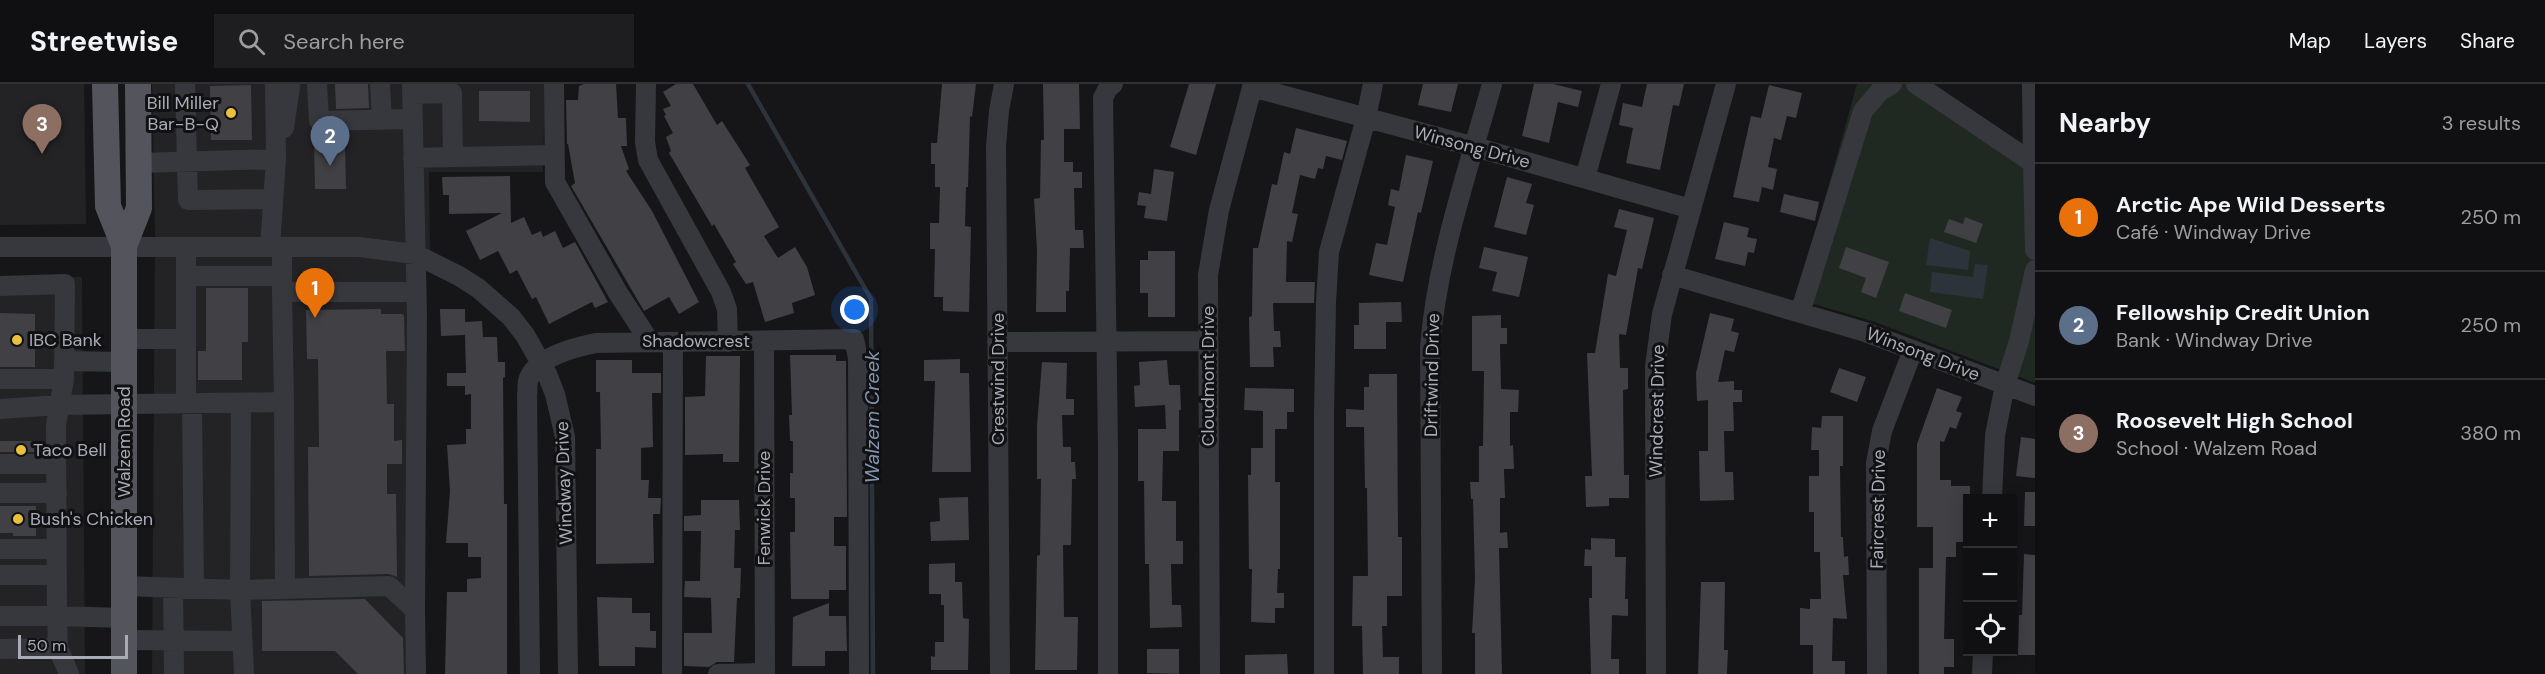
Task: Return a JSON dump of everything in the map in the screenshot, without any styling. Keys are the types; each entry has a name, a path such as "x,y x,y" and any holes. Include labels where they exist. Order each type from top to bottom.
{"main road":[{"name":"Walzem Road","path":"105,84 108,206 124,246 124,674"},
{"name":"Walzem Road","path":"124,246 140,208 138,84"}],"street":[{"path":"185,84 188,200 272,200"},
{"path":"275,84 276,159 272,200 282,284 285,589"},
{"path":"276,159 288,110 290,87 287,84"},
{"path":"318,84 319,121 412,119"},
{"path":"380,84 382,120"},
{"path":"554,84 555,182 618,293 650,342"},
{"path":"646,84 645,142 648,160 721,292 727,309 728,342"},
{"name":"Crestwind Drive","path":"1000,674 996,146 1004,84"},
{"path":"1108,674 1108,448 1103,98 1113,84"},
{"path":"1324,674 1324,414 1329,252 1366,118 1372,84"},
{"name":"Driftwind Drive","path":"1432,674 1430,347 1433,311 1440,274 1492,84"},
{"path":"1585,178 1611,84"},
{"name":"Windcrest Drive","path":"1656,674 1655,366 1662,314 1726,84"},
{"path":"1800,313 1863,111 1880,91 1892,84"},
{"path":"1916,84 2033,163"},
{"path":"2032,84 2035,250"},
{"name":"Winsong Drive","path":"1252,86 1691,209"},
{"name":"Cloudmont Drive","path":"1210,674 1208,275 1212,242 1252,86"},
{"path":"416,674 416,292 412,89 452,93 453,157"},
{"path":"413,158 555,155"},
{"path":"139,163 276,159"},
{"name":"Windway Drive","path":"0,247 359,247 415,254 459,276 495,302 525,334 542,363 555,394 565,437 568,674"},
{"path":"186,248 186,339 194,589"},
{"path":"1992,494 1995,435 2005,385 2019,341 2035,270"},
{"name":"Winsong Drive","path":"1672,275 1865,332 2035,396"},
{"path":"186,276 416,292"},
{"path":"0,286 65,284 64,370 59,405 56,464 57,616 58,648 69,674"},
{"path":"0,379 64,370 124,350 186,339"},
{"name":"Shadowcrest","path":"542,363 567,350 596,343 854,339 858,370 859,674"},
{"name":"Fenwick Drive","path":"764,341 765,674"},
{"path":"997,342 1208,341"},
{"path":"672,674 673,342"},
{"name":"Faircrest Drive","path":"1877,674 1876,463 1882,431 1913,350"},
{"path":"530,674 527,395 528,379 542,363"},
{"path":"0,409 59,405 284,402"},
{"path":"241,403 240,590 243,674"},
{"path":"0,464 56,464"},
{"path":"0,492 57,493"},
{"path":"0,549 57,549"},
{"path":"0,575 57,575"},
{"path":"124,586 240,590 389,586 415,610"},
{"path":"173,588 174,674"},
{"path":"0,616 57,616 174,640 242,641"},
{"path":"0,649 58,648"},
{"path":"1982,674 1983,656"},
{"path":"718,674 765,674"}],"shaded area":[{"path":"0,84 84,84 86,224 0,225"},
{"path":"152,84 545,84 543,172 429,172 430,251 423,291 424,674 152,674 155,236"},
{"path":"1857,84 1930,84 2035,156 2035,383 1875,322 1797,299"},
{"path":"1930,238 1970,251 1968,270 1926,265"},
{"path":"1975,264 1988,265 1983,299 1930,292 1932,272 1973,277"},
{"path":"0,276 82,277 85,674 0,674"}],"building":[{"path":"335,84 368,84 369,108 336,109"},
{"path":"616,84 618,118 626,118 627,146 621,146 629,169 626,171 652,211 699,302 679,314 669,297 644,311 571,186 575,183 567,144 566,100 578,100 579,86"},
{"path":"676,84 693,84 717,125 722,121 750,165 745,168 779,227 764,236 778,258 795,247 807,267 815,295 792,303 794,313 765,322 753,282 746,284 733,264 736,262 714,224 712,226 669,153 671,151 666,137 673,133 663,109 671,106 663,92"},
{"path":"942,84 976,84 972,117 970,116 968,187 966,187 965,226 971,227 969,312 943,311 943,297 934,297 935,249 930,249 930,223 939,223 940,187 935,187 935,164 931,164 931,143 937,143"},
{"path":"1043,84 1079,84 1080,129 1064,129 1064,162 1073,162 1073,172 1082,172 1082,188 1074,188 1075,230 1083,230 1084,248 1070,248 1066,312 1036,312 1037,249 1034,199 1040,198 1041,140 1044,140"},
{"path":"1189,84 1216,84 1196,155 1170,147"},
{"path":"1423,84 1458,84 1451,112 1418,105"},
{"path":"1534,84 1553,84 1582,91 1578,107 1558,102 1549,143 1522,136"},
{"path":"1647,84 1684,84 1679,106 1673,105 1660,170 1626,163 1633,128 1619,125 1623,103 1642,107"},
{"name":"Bill Miller Bar-B-Q","path":"251,85 252,140 211,140 210,86"},
{"path":"1769,85 1802,93 1796,118 1787,116 1781,140 1774,138 1768,167 1777,169 1773,190 1762,187 1759,202 1733,197 1751,116 1761,118"},
{"path":"479,91 530,91 530,122 479,121"},
{"path":"1296,128 1347,141 1342,160 1326,156 1323,169 1318,168 1315,179 1300,175 1292,213 1298,214 1292,242 1287,241 1286,282 1315,282 1314,303 1273,303 1274,331 1280,331 1281,347 1273,347 1274,367 1250,367 1249,317 1252,316 1253,248 1258,248 1272,184 1277,185 1284,152 1290,154"},
{"path":"314,143 345,143 346,189 315,189"},
{"path":"1406,155 1433,161 1421,213 1418,212 1403,282 1369,275 1376,243 1387,245 1395,207 1388,205 1391,189 1399,191"},
{"path":"1154,169 1174,172 1167,221 1144,218 1146,206 1137,205 1139,192 1151,194"},
{"path":"510,176 511,223 524,217 532,235 541,231 543,237 555,231 563,248 575,242 608,302 595,308 592,302 549,324 536,297 532,299 517,270 510,274 498,251 480,260 466,231 502,213 449,214 449,195 443,195 442,177"},
{"path":"1507,177 1532,184 1526,203 1534,205 1526,235 1494,227"},
{"path":"1784,194 1819,202 1815,221 1780,212"},
{"path":"1619,209 1654,218 1642,269 1638,268 1626,335 1619,334 1620,368 1628,368 1628,389 1623,390 1624,475 1629,475 1629,498 1609,498 1609,506 1586,507 1585,476 1592,476 1587,353 1595,353 1608,274 1616,276 1627,230 1614,227"},
{"path":"1965,217 1983,224 1976,243 1944,232 1949,219 1963,224"},
{"path":"1724,222 1749,228 1747,237 1757,239 1754,253 1748,252 1745,266 1715,259"},
{"path":"1484,247 1528,257 1519,297 1492,291 1497,272 1479,268"},
{"path":"1846,247 1889,262 1876,298 1861,292 1866,278 1839,268"},
{"path":"1148,251 1175,251 1175,317 1148,317 1148,293 1140,293 1140,260 1148,260"},
{"path":"206,288 248,288 248,342 242,342 242,380 198,380 198,351 206,351"},
{"path":"1905,293 1952,310 1946,328 1899,311"},
{"path":"1401,302 1402,322 1386,322 1386,349 1354,349 1354,325 1359,325 1359,303"},
{"path":"381,309 381,314 403,314 404,317 405,351 386,351 387,404 394,404 394,441 402,440 402,464 387,464 387,494 396,494 397,577 389,574 309,576 308,447 319,447 318,359 307,359 306,310"},
{"path":"440,309 465,309 465,322 482,321 483,337 497,337 498,362 505,362 505,377 503,378 504,504 507,504 507,674 445,674 447,592 467,592 467,579 481,578 481,557 468,557 468,543 446,543 450,491 447,445 466,444 466,429 471,429 471,394 465,395 465,386 447,386 447,373 466,373 465,335 441,336"},
{"name":"IBC Bank","path":"0,313 35,314 35,367 0,367"},
{"path":"1710,313 1734,319 1731,331 1739,333 1734,352 1725,350 1718,382 1734,381 1734,390 1742,390 1742,402 1733,402 1734,431 1724,431 1725,472 1733,472 1734,500 1700,501 1699,451 1708,451 1708,400 1697,401 1696,373"},
{"path":"1501,315 1501,328 1507,328 1507,344 1500,344 1501,389 1519,390 1518,412 1510,412 1510,446 1513,445 1514,469 1504,469 1505,498 1500,498 1500,533 1507,532 1508,548 1499,548 1502,674 1475,674 1475,633 1472,633 1475,579 1473,499 1471,499 1470,482 1479,482 1479,446 1483,446 1484,371 1472,371 1472,316"},
{"path":"790,355 836,355 836,361 846,361 847,517 834,517 834,546 846,546 846,590 829,590 829,599 791,599 790,532 795,532 795,498 790,498 793,441 790,441 789,415 792,415"},
{"path":"706,356 740,356 739,462 723,462 723,454 685,455 685,397 705,396"},
{"path":"960,359 960,373 969,373 971,472 932,472 935,381 924,381 924,360"},
{"path":"596,360 632,360 632,373 661,373 661,393 652,393 653,447 641,448 641,480 649,480 648,498 661,498 660,514 653,514 654,563 596,564 596,449 601,449 600,392 596,392"},
{"path":"1167,360 1169,385 1180,385 1181,410 1179,410 1179,451 1163,451 1162,501 1176,501 1176,541 1183,541 1183,564 1171,564 1172,605 1181,605 1182,627 1150,628 1149,564 1145,564 1144,481 1138,481 1138,429 1166,429 1165,405 1135,407 1134,386 1140,385 1139,362"},
{"path":"1042,362 1067,363 1066,399 1074,399 1074,415 1062,415 1063,447 1071,447 1071,462 1075,462 1076,479 1072,479 1071,545 1063,545 1064,617 1078,617 1077,670 1035,670 1041,479 1037,479 1037,426"},
{"path":"1839,368 1866,377 1857,402 1830,392"},
{"path":"1369,374 1397,374 1398,537 1402,537 1402,596 1387,596 1387,626 1382,626 1383,657 1399,657 1399,674 1363,674 1362,626 1352,626 1353,576 1368,576 1367,488 1365,488 1364,427 1346,427 1346,409 1364,410 1364,387 1369,387"},
{"path":"1245,388 1294,389 1294,412 1287,412 1287,429 1275,429 1275,482 1280,482 1280,569 1278,569 1277,593 1284,593 1284,608 1275,608 1275,623 1251,622 1252,569 1249,569 1248,475 1251,475 1251,448 1263,448 1263,411 1244,410"},
{"path":"1937,388 1962,397 1956,411 1962,413 1956,429 1950,427 1944,442 1940,441 1940,480 1951,480 1951,486 1970,486 1970,494 1963,494 1963,542 1956,542 1956,557 1946,557 1944,639 1954,639 1954,667 1944,667 1944,674 1919,674 1919,568 1933,568 1933,527 1917,527 1917,444"},
{"path":"1822,416 1843,416 1843,466 1840,466 1841,537 1843,537 1844,557 1848,556 1849,575 1843,575 1847,619 1833,618 1832,661 1845,661 1845,674 1813,674 1813,645 1800,645 1800,608 1810,609 1810,599 1821,599 1820,552 1814,552 1814,512 1809,512 1809,476 1819,476 1819,450 1811,450 1812,427 1821,428"},
{"path":"2021,437 2035,439 2035,478 2016,476"},
{"name":"Taco Bell","path":"0,441 42,441 42,452 0,452"},
{"path":"2025,492 2035,492 2035,526 2024,526"},
{"path":"968,497 969,540 931,541 930,522 940,521 939,498"},
{"path":"701,500 739,500 740,530 735,530 734,568 741,568 734,662 717,662 709,667 684,666 684,633 712,633 711,598 684,597 685,581 700,581 701,531 684,531 684,516 701,515"},
{"name":"Bush's Chicken","path":"0,506 36,506 36,536 13,536 13,533 0,533"},
{"path":"1591,538 1615,539 1615,557 1626,557 1625,599 1628,599 1628,616 1612,615 1611,659 1619,659 1619,674 1591,674 1589,598 1592,598 1592,566 1584,566 1585,549 1591,550"},
{"path":"2024,554 2035,555 2035,655 2018,655"},
{"path":"955,563 955,582 962,582 963,618 969,619 968,670 931,670 931,656 935,657 935,642 944,642 944,605 941,605 941,594 929,594 929,564"},
{"path":"1701,582 1725,582 1724,650 1728,650 1727,674 1698,674"},
{"path":"597,597 632,598 632,613 650,613 650,631 656,631 656,648 635,647 635,666 599,666"},
{"path":"365,599 403,638 404,674 358,674 335,651 262,651 262,601"},
{"path":"829,603 829,616 846,616 847,651 825,651 825,666 792,666 793,617"},
{"path":"1147,649 1179,649 1179,674 1147,673"},
{"path":"1287,654 1288,674 1245,674 1245,655"}],"waterway":[{"name":"Walzem Creek","path":"748,84 871,299 873,674"}],"place":[{"name":"Bill Miller Bar-B-Q","path":"231,113"},
{"name":"Roosevelt High School","path":"42,154"},
{"name":"Fellowship Credit Union","path":"330,166"},
{"name":"Arctic Ape Wild Desserts","path":"315,318"},
{"name":"IBC Bank","path":"17,340"},
{"name":"Taco Bell","path":"21,450"},
{"name":"Bush's Chicken","path":"18,519"}]}
